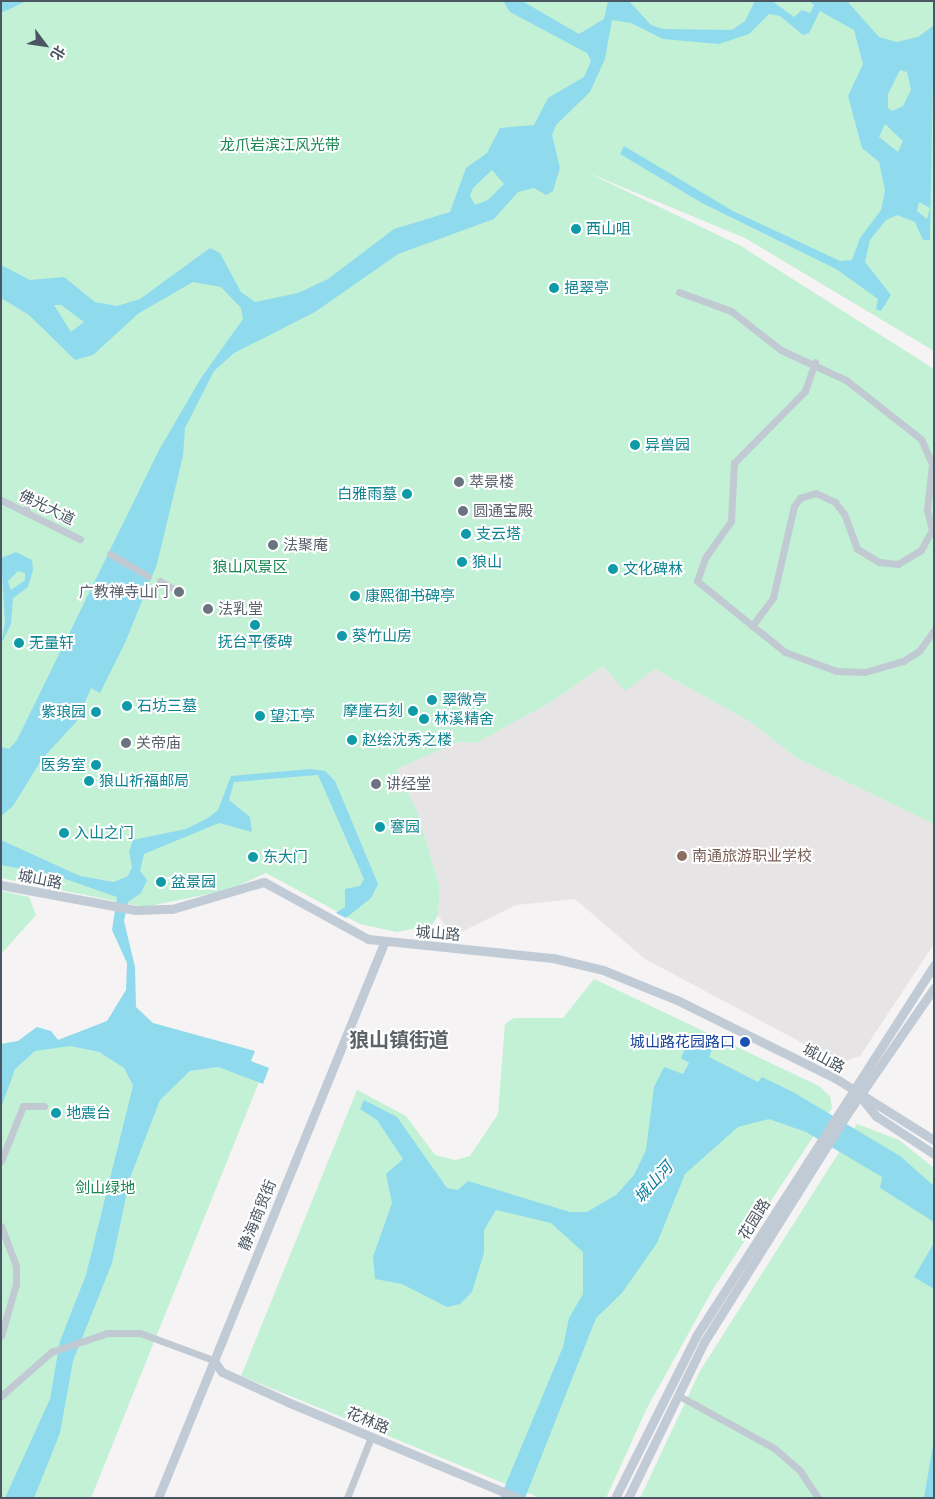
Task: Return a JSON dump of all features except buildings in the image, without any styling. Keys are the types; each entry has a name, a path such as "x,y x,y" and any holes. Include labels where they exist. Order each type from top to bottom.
{"street":[{"path":"679,292 731,311 781,350 815,362 835,372 892,412 926,446 932,464 927,510 933,530 917,554 886,564 852,544 844,514 835,502 816,493 804,494 794,506 773,598 752,626"},
{"path":"815,362 805,391 734,463 731,521 696,576 701,587 802,662 850,673 903,661 919,651 934,630"},
{"path":"25,512 31,498"},
{"name":"佛光大道","path":"1,500 80,539"},
{"path":"110,554 148,576"},
{"path":"160,582 172,588"},
{"name":"城山路","path":"1,885 136,910 172,909 264,882 368,939 503,952 603,970 677,1000 852,1090 934,1140"},
{"name":"静海商贸街","path":"158,1498 384,942"},
{"name":"花园路","path":"628,1498 704,1342 824,1144 841,1115 852,1090 934,965"},
{"name":"花园路","path":"841,1115 862,1097 934,988"},
{"name":"城山路","path":"862,1097 876,1116 934,1154"},
{"path":"1,1161 23,1106 44,1106"},
{"name":"花园路","path":"615,1498 696,1336 824,1144"},
{"path":"1,1226 16,1266 16,1284 1,1336"},
{"path":"1,1396 58,1349 83,1338 140,1333 213,1360"},
{"name":"花林路","path":"213,1360 222,1372 518,1498"},
{"path":"1,1384 8,1390"},
{"path":"683,1398 774,1448 800,1470 818,1498"},
{"path":"347,1498 371,1437"}],"shaded area":[{"name":"南通旅游职业学校","path":"603,666 655,669 749,721 797,758 934,824 934,944 860,1056 840,1063 645,959 575,899 516,905 453,936 438,915 440,888 417,811 397,769 458,742 476,743 553,701"}],"green space":[{"name":"狼山风景区","path":"16,1 934,1 934,351 745,238 586,172 741,246 934,369 934,824 797,758 749,721 655,669 625,691 603,666 553,701 476,743 458,742 397,769 417,811 440,888 438,915 432,925 397,932 360,924 266,873 228,890 145,907 1,878 1,9"},
{"path":"1,891 29,897 36,915 1,954"},
{"path":"594,979 819,1086 830,1096 832,1108 713,1289 647,1408 606,1498 540,1498 241,1376 357,1090 406,1116 435,1155 455,1160 470,1156 498,1114 505,1024 514,1018 563,1018"},
{"name":"剑山绿地","path":"37,1027 70,1046 99,1052 124,1068 133,1086 168,1088 190,1071 218,1067 259,1082 91,1498 1,1498 1,1044 18,1041"},
{"path":"857,1124 899,1140 934,1168 934,1498 640,1498 700,1371"}],"water":[{"path":"1,1 27,1 1,13"},
{"path":"503,1 522,1 579,34 604,19 608,1 629,1 651,25 663,29 732,30 745,21 755,1 772,1 794,17 802,10 810,13 814,5 810,1 847,1 879,37 897,42 918,37 934,25 930,240 923,240 915,222 897,215 886,220 870,240 865,262 891,295 881,311 876,309 878,299 836,269 702,203 620,154 624,146 733,211 840,261 852,260 860,238 881,210 885,191 879,162 862,148 848,96 863,64 854,30 820,11 809,33 803,35 780,16 769,14 749,34 719,44 663,39 631,23 612,20 605,59 590,92 556,125 552,135 560,168 553,191 546,195 534,188 518,192 494,219 398,254 315,312 234,353 214,371 185,428 183,456 157,564 125,643 100,693 91,688 77,721 42,759 13,806 1,816 1,747 9,749 17,740 159,450 201,378 243,319 241,308 221,287 193,282 139,313 93,355 75,360 29,315 1,298 1,265 30,280 64,277 95,302 117,306 140,299 210,248 220,253 241,292 255,302 298,293 328,279 394,229 450,212 466,168 487,153 500,128 534,125 548,98 584,77 591,61 587,53 510,12","holes":["900,70 907,72 911,90 903,106 892,111 888,108 888,94","885,124 903,141 898,152 879,137","492,170 504,184 488,200 475,205 470,196 473,188","919,202 930,208 927,219 917,211","54,305 61,305 84,322 71,332"]},
{"path":"16,552 32,560 33,570 28,587 13,598 11,624 1,644 5,623 1,558","holes":["18,571 25,573 25,580 11,590 8,581"]},
{"path":"310,769 325,771 335,781 378,884 371,898 346,918 336,913 345,907 345,889 360,886 364,879 318,775 234,782 229,800 250,817 252,832 219,823 144,854 140,871 147,880 141,893 128,902 124,921 135,967 136,1007 153,1023 255,1051 251,1061 269,1068 263,1084 218,1067 190,1071 160,1100 130,1178 112,1263 73,1361 60,1433 34,1498 5,1498 50,1399 60,1341 86,1275 133,1086 124,1068 99,1052 70,1046 35,1051 15,1069 1,1108 1,1044 18,1041 37,1027 51,1031 58,1040 107,1021 126,990 127,963 112,930 117,897 51,874 1,865 1,840 80,876 114,882 128,876 132,867 129,852 133,840 186,829 208,818 218,810 231,776"},
{"name":"城山河","path":"692,1034 714,1045 709,1057 758,1082 762,1077 793,1092 900,1156 934,1186 934,1222 880,1188 882,1177 806,1132 769,1119 738,1127 685,1174 657,1243 622,1293 596,1318 525,1498 500,1498 563,1347 569,1318 583,1294 583,1252 551,1223 496,1210 484,1230 484,1253 472,1292 460,1304 447,1307 402,1284 375,1279 373,1257 392,1203 386,1174 403,1159 377,1120 360,1109 364,1100 397,1117 447,1188 458,1190 468,1181 570,1212 587,1212 616,1195 634,1175 646,1150 654,1087 664,1067 683,1074 689,1063 681,1058"},
{"path":"934,1243 934,1289 914,1277"},
{"path":"934,1439 934,1498 924,1498"}],"place":[{"name":"西山咀","path":"576,229"},
{"name":"挹翠亭","path":"554,288"},
{"name":"异兽园","path":"635,445"},
{"name":"萃景楼","path":"459,482"},
{"name":"白雅雨墓","path":"407,494"},
{"name":"圆通宝殿","path":"463,511"},
{"name":"支云塔","path":"466,534"},
{"name":"法聚庵","path":"273,545"},
{"name":"狼山","path":"462,562"},
{"name":"文化碑林","path":"613,569"},
{"name":"广教禅寺山门","path":"179,592"},
{"name":"康熙御书碑亭","path":"355,596"},
{"name":"法乳堂","path":"208,609"},
{"name":"抚台平倭碑","path":"255,625"},
{"name":"葵竹山房","path":"342,636"},
{"name":"无量轩","path":"19,643"},
{"name":"翠微亭","path":"432,700"},
{"name":"石坊三墓","path":"127,706"},
{"name":"摩崖石刻","path":"413,711"},
{"name":"紫琅园","path":"96,712"},
{"name":"望江亭","path":"260,716"},
{"name":"林溪精舍","path":"424,719"},
{"name":"赵绘沈秀之楼","path":"352,740"},
{"name":"关帝庙","path":"126,743"},
{"name":"医务室","path":"96,765"},
{"name":"狼山祈福邮局","path":"89,781"},
{"name":"讲经堂","path":"376,784"},
{"name":"謇园","path":"380,827"},
{"name":"入山之门","path":"64,833"},
{"name":"南通旅游职业学校","path":"682,856"},
{"name":"东大门","path":"253,857"},
{"name":"盆景园","path":"161,882"},
{"name":"城山路花园路口","path":"745,1042"},
{"name":"地震台","path":"56,1113"}],"district":[{"name":"狼山镇街道","path":"399,1039"}],"park label":[{"name":"龙爪岩滨江风光带","path":"280,145"}]}
